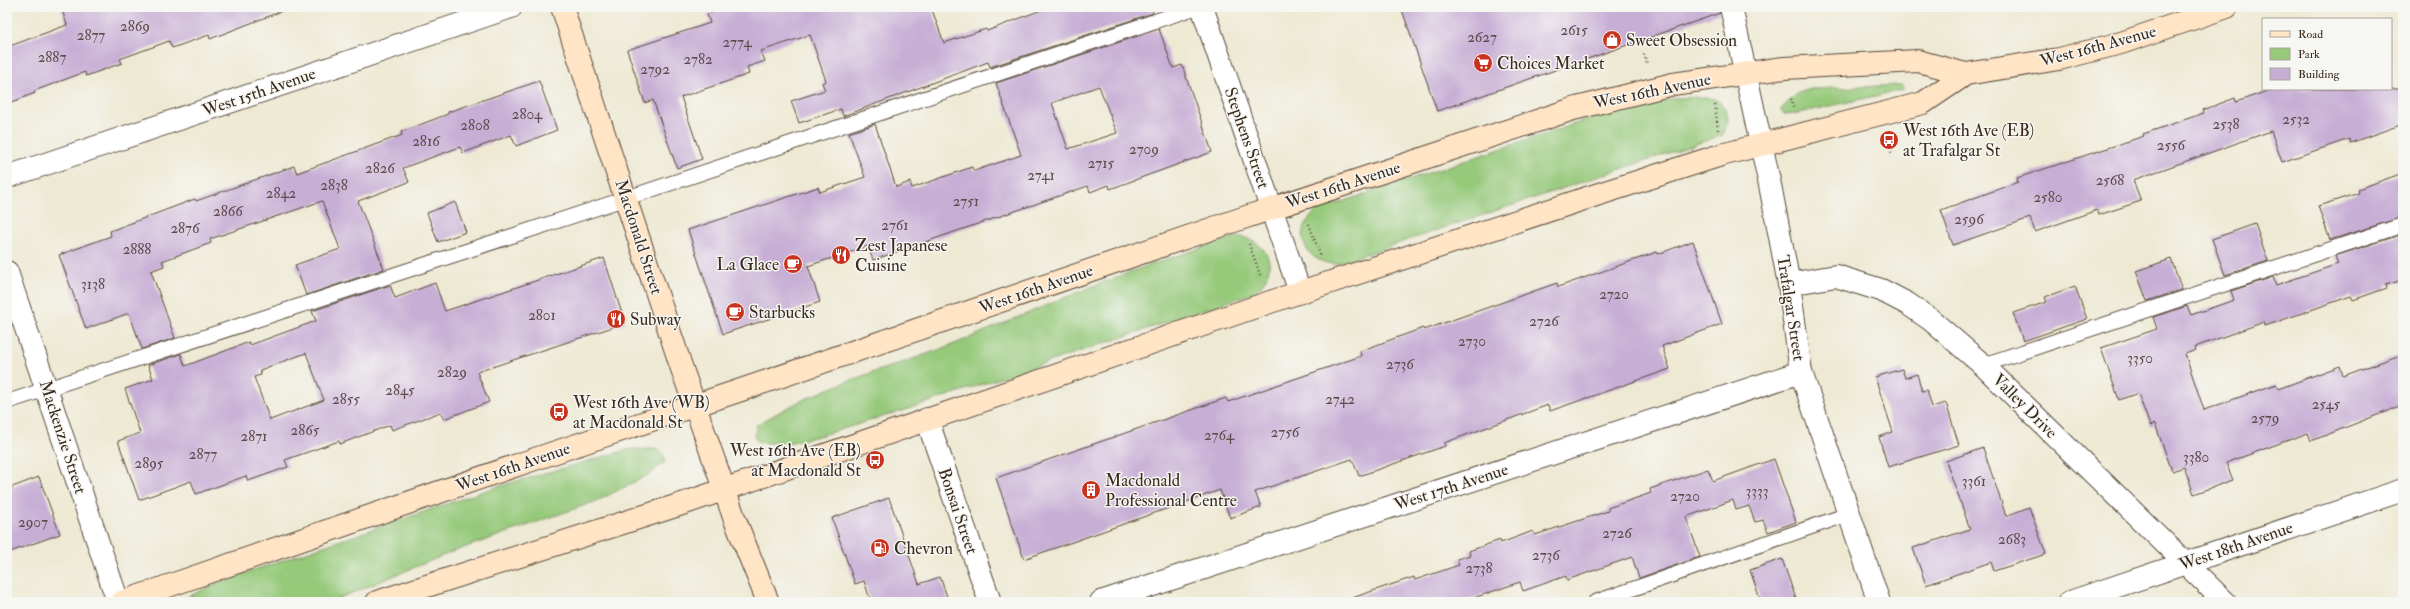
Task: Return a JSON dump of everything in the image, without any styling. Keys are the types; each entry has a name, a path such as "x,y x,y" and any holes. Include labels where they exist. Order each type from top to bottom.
{"main road":[{"name":"Macdonald Street","path":"562,7 695,406 724,489 768,602"},
{"name":"West 16th Avenue","path":"122,602 518,464 695,406 1271,209 1573,109 1673,84 1791,67 1918,61 1966,74 2059,59 2113,45 2228,7"},
{"name":"West 16th Avenue","path":"377,602 724,489 1300,292 1596,195 1761,145 1923,103 1966,74"}],"street":[{"name":"West 15th Avenue","path":"7,177 511,7"},
{"name":"Stephens Street","path":"1202,7 1300,292"},
{"name":"Trafalgar Street","path":"1731,7 1789,284 1801,372 1879,602"},
{"name":"Mackenzie Street","path":"7,272 118,602"},
{"name":"Valley Drive","path":"1789,284 1836,276 1881,290 1908,304 1930,320 1983,365 2225,602"},
{"name":"West 17th Avenue","path":"1101,602 1801,372"},
{"name":"Bonsai Street","path":"927,419 990,602"},
{"name":"West 18th Avenue","path":"2070,602 2099,597 2184,563 2403,490"}],"lane":[{"path":"7,402 626,199 1197,7"},
{"path":"1983,365 2403,225"},
{"path":"1596,602 1849,514"}],"path":[{"path":"1644,54 1648,68"},
{"path":"1714,98 1720,136"},
{"path":"1791,99 1795,113"},
{"path":"1889,140 1892,154"},
{"path":"1308,220 1323,263"},
{"path":"1247,238 1263,284"}],"green space":[{"path":"1901,85 1904,88 1902,90 1799,113 1784,114 1781,111 1781,109 1798,93 1811,89"},
{"path":"1706,97 1720,102 1727,112 1727,124 1725,130 1720,136 1336,264 1315,258 1304,244 1303,236 1305,227 1310,218 1318,210 1631,105 1674,98"},
{"path":"1243,237 1253,241 1261,247 1266,253 1269,261 1267,277 1254,293 905,410 823,435 788,443 763,443 757,441 754,435 757,425 781,411 830,388 957,343 1125,274 1231,238"},
{"path":"630,449 657,449 664,455 665,462 650,474 597,501 452,552 330,602 177,602 219,582 493,488"}],"building":[{"path":"61,7 287,7 287,9 210,39 209,35 172,48 169,41 120,59 122,63 86,76 85,72 34,91 35,93 7,104 7,47 67,25"},
{"path":"728,7 931,7 944,43 986,29 987,31 1049,7 1152,7 1153,13 990,67 988,62 843,116 841,109 799,123 791,101 825,90 822,83 826,81 810,35 761,51 765,61 747,67 749,74 681,97 702,159 677,168 653,100 645,103 627,50 710,23 707,14"},
{"path":"1401,7 1719,7 1720,13 1437,111"},
{"path":"1159,29 1173,68 1182,65 1212,152 1110,189 1109,185 1090,192 1088,186 873,260 868,246 808,266 820,302 723,334 688,230 818,187 820,192 865,177 849,133 875,124 896,187 910,182 912,188 972,167 974,171 1021,155 996,83","holes":["1099,86 1117,133 1068,149 1052,103"]},
{"path":"539,81 557,130 516,146 511,135 463,153 460,147 403,168 409,182 358,201 384,269 306,295 295,265 340,249 322,201 210,239 211,243 162,261 164,266 151,271 175,338 142,349 129,313 86,329 59,255 111,236 110,231 195,199 196,201 294,166 297,173 402,135 401,132 448,114 448,112"},
{"path":"2403,89 2403,124 2350,143 2349,139 2282,162 2271,131 2133,180 2141,201 2099,215 2097,210 2035,232 2030,218 1953,245 1941,210 2018,182 2017,178 2144,136 2143,134 2204,113 2203,110 2235,98 2236,102 2270,90"},
{"path":"2403,173 2403,217 2330,240 2318,206 2359,193 2358,189"},
{"path":"455,202 466,232 438,242 427,213"},
{"path":"2255,224 2268,261 2225,275 2212,239"},
{"path":"2403,234 2403,280 2386,285 2387,288 2353,300 2351,296 2265,326 2264,322 2195,347 2196,350 2185,354 2204,410 2276,384 2278,389 2340,366 2343,376 2403,354 2403,405 2311,441 2308,433 2226,463 2233,480 2194,494 2184,467 2172,471 2155,424 2150,426 2138,393 2119,400 2101,348 2157,329 2153,317 2187,306 2191,315 2234,300 2231,291 2273,277 2276,285 2338,264 2335,256"},
{"path":"1693,241 1722,324 1662,346 1670,369 1550,411 1548,405 1444,443 1445,446 1359,476 1352,459 1255,492 1261,507 1230,518 1220,490 1024,559 996,478 1226,398 1228,402 1361,356 1360,351 1423,328 1424,330 1557,283 1558,287"},
{"path":"604,258 625,323 477,372 489,402 444,419 441,412 392,430 390,425 340,444 339,441 285,460 288,467 248,481 246,476 196,494 191,481 139,500 118,441 140,433 125,389 153,379 148,365 181,354 185,366 249,342 250,345 316,321 312,311 390,285 395,298 435,283 445,311","holes":["306,353 324,400 270,420 254,377 261,375 260,370"]},
{"path":"2171,259 2182,290 2147,301 2136,271"},
{"path":"2075,286 2087,319 2023,341 2013,313 2047,302 2045,297"},
{"path":"1902,369 1905,378 1917,374 1922,391 1927,390 1932,407 1946,403 1959,445 1888,467 1879,437 1893,432 1875,377"},
{"path":"1983,448 2006,516 2029,507 2046,554 1994,571 1991,562 1926,585 1913,548 1970,529 1946,461"},
{"path":"1774,459 1796,522 1768,532 1763,520 1755,522 1749,506 1736,510 1733,500 1686,517 1700,557 1639,578 1632,557 1567,580 1566,576 1523,591 1520,582 1462,602 1352,602 1352,598 1414,577 1415,580 1459,565 1457,559 1470,555 1469,551 1500,540 1501,543 1533,531 1535,535 1608,511 1608,508 1651,493 1650,489 1708,469 1713,481"},
{"path":"39,477 60,534 7,553 7,489"},
{"path":"889,498 919,584 940,577 949,602 871,602 864,581 855,584 832,518"},
{"path":"1782,559 1797,602 1761,602 1750,570"}],"place":[{"name":"Sweet Obsession","path":"1612,40"},
{"name":"Choices Market","path":"1483,63"},
{"name":"West 16th Ave (EB) at Trafalgar St","path":"1889,140"},
{"name":"Zest Japanese Cuisine","path":"841,255"},
{"name":"La Glace","path":"793,264"},
{"name":"Starbucks","path":"735,312"},
{"name":"Subway","path":"616,319"},
{"name":"West 16th Ave (WB) at Macdonald St","path":"559,412"},
{"name":"West 16th Ave (EB) at Macdonald St","path":"875,460"},
{"name":"Macdonald Professional Centre","path":"1091,490"},
{"name":"Chevron","path":"880,548"}]}
